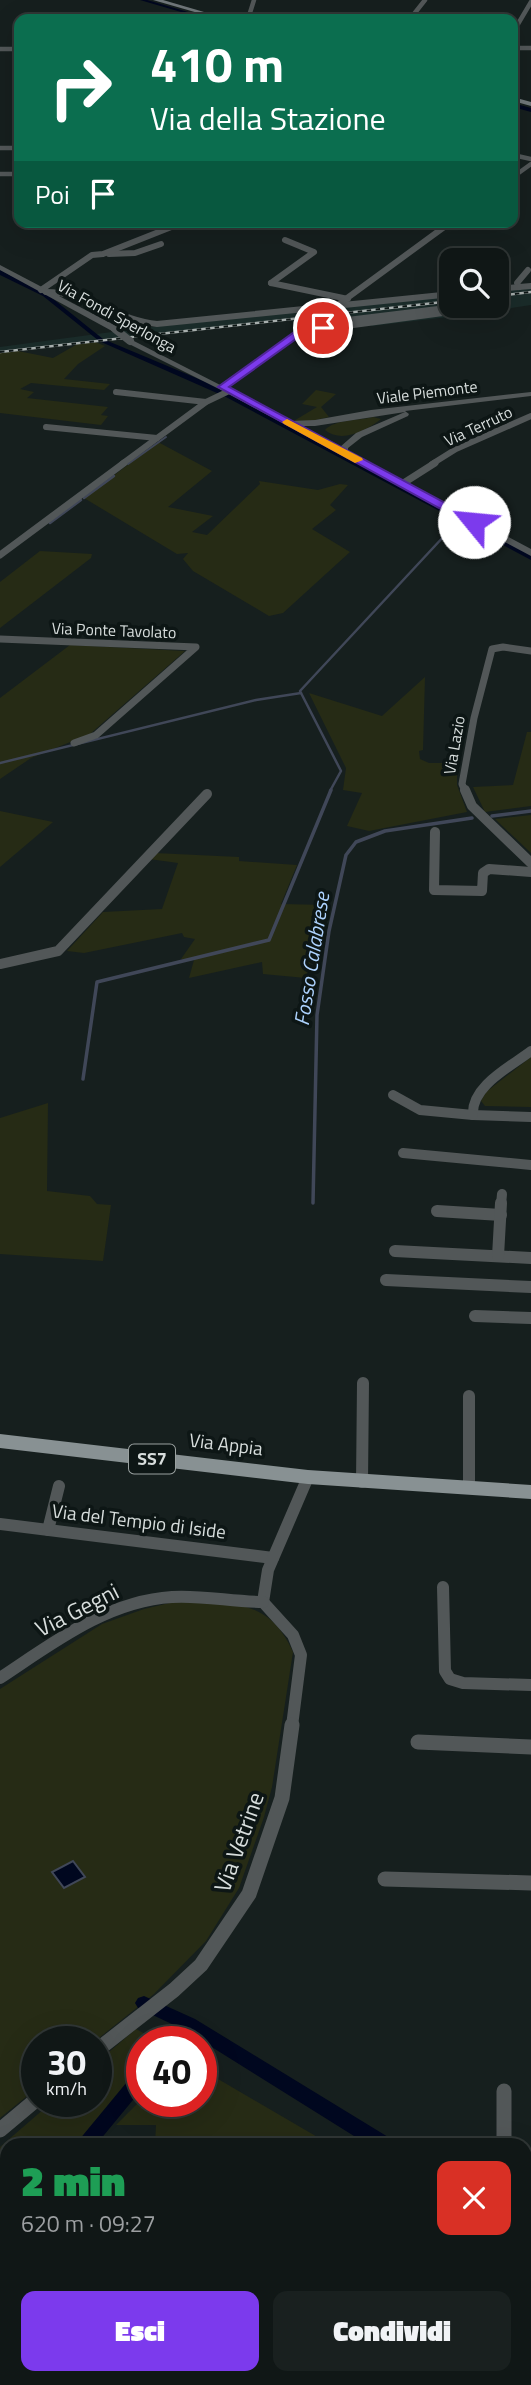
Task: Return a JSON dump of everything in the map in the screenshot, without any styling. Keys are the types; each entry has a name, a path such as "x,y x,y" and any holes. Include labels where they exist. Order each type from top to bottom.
{"main road":[{"path":"156,0 207,14"},
{"name":"Via Appia","path":"0,1441 308,1477 469,1488"},
{"name":"SS7","path":"469,1488 531,1492"}],"street":[{"path":"414,14 425,0"},
{"path":"518,24 531,2"},
{"path":"103,254 169,228"},
{"path":"339,304 443,228"},
{"path":"285,240 314,253 271,283 348,299"},
{"path":"44,291 92,255 135,253 161,244"},
{"name":"Via Fondi Sperlonga","path":"0,267 115,329 130,341 529,551"},
{"path":"519,287 517,283 528,270"},
{"path":"509,288 531,286"},
{"path":"44,291 68,293 144,324 439,295"},
{"path":"0,555 301,332 338,324 443,313 438,309 370,320"},
{"path":"116,392 206,402"},
{"name":"Viale Piemonte","path":"289,423 315,423 531,396"},
{"name":"Viale Piemonte","path":"359,435 388,421 429,410 531,396"},
{"path":"343,418 378,416 388,421"},
{"name":"Via Terruto","path":"402,484 456,449 531,416"},
{"path":"328,421 320,429 324,434 346,438 359,435"},
{"path":"304,431 315,423"},
{"path":"46,428 157,438"},
{"path":"344,452 344,447 359,435"},
{"path":"323,441 351,442"},
{"name":"Via Ponte Tavolato","path":"0,639 196,648 96,735 74,743"},
{"name":"Via Lazio","path":"531,651 503,647 492,649 474,718 463,784 472,806 531,863"},
{"path":"0,964 58,951 206,794"},
{"path":"435,832 434,890 482,891 483,873 489,869 531,872"},
{"path":"473,1115 472,1102 480,1091 531,1051"},
{"path":"393,1095 403,1105 415,1111 531,1117"},
{"path":"403,1153 531,1165"},
{"path":"498,1256 502,1194"},
{"path":"437,1211 501,1215"},
{"path":"395,1251 531,1258"},
{"path":"386,1280 531,1287"},
{"path":"475,1316 531,1318"},
{"path":"362,1482 363,1383"},
{"path":"469,1396 469,1488"},
{"path":"263,1602 263,1587 308,1477"},
{"path":"48,1530 59,1486"},
{"name":"Via del Tempio di Iside","path":"0,1524 274,1558"},
{"path":"443,1587 445,1671 450,1679 463,1683 531,1685"},
{"name":"Via Gegni","path":"0,1678 70,1633 141,1601 171,1597 263,1602"},
{"name":"Via Vetrine","path":"112,2039 201,1965 249,1894 282,1798 301,1655 293,1635 263,1602"},
{"path":"418,1742 531,1747"},
{"path":"384,1879 531,1883"},
{"path":"504,2091 504,2138"},
{"path":"0,2130 21,2112"}],"shaded area":[{"path":"531,287 531,305 509,308 509,289"},
{"path":"439,296 439,306 296,325 291,320 0,353 0,347 134,329"},
{"path":"439,316 440,318 372,326 370,324"}],"green space":[{"path":"93,341 105,346 78,364 64,379 110,384 104,390 31,383 20,389 34,392 27,398 108,407 101,415 108,416 101,425 0,413 0,353 18,351 53,358 81,342"},
{"path":"316,390 336,394 321,407 329,417 292,422 317,407 302,404"},
{"path":"373,417 381,419 354,434 339,436 325,430 341,422"},
{"path":"158,442 212,471 168,507 213,516 192,532 207,535 260,484 259,481 318,490 340,484 348,485 330,505 336,510 312,529 350,552 283,613 269,616 193,571 183,559 188,553 177,554 84,498"},
{"path":"40,551 92,554 91,558 0,628 0,582"},
{"path":"70,645 185,651 90,734 31,758 0,779 0,698"},
{"path":"425,677 423,750 419,751 420,759 429,763 457,763 457,785 467,812 369,831 347,826 362,793 343,790 346,768 309,693 382,716"},
{"path":"527,732 531,732 531,806 485,812 473,787 513,785"},
{"path":"0,811 53,822 0,867"},
{"path":"531,815 531,853 495,819"},
{"path":"155,853 239,857 239,861 297,865 281,904 327,905 306,978 263,974 262,962 189,978 194,960 181,959 195,939 184,937 182,933 84,953 67,951 103,912 162,909 178,863 149,859"},
{"path":"531,1057 531,1107 485,1106 481,1101 486,1092"},
{"path":"48,1103 47,1191 90,1196 97,1204 111,1205 103,1261 0,1254 0,1118"},
{"path":"178,1601 231,1604 260,1612 283,1634 293,1652 272,1787 264,1817 239,1888 206,1941 154,1994 112,2028 21,2026 21,2101 0,2118 0,1689 102,1624 144,1609"},
{"path":"126,2038 126,2085 112,2102 112,2049"},
{"path":"217,2078 319,2138 155,2138 156,2125 116,2125 126,2115 217,2117"},
{"path":"35,2117 99,2117 82,2138 10,2138"}],"water":[{"path":"73,1861 85,1877 64,1888 52,1872"}],"waterway":[{"path":"142,0 192,14"},
{"path":"518,106 531,110"},
{"path":"0,272 45,295 101,340 229,395 531,558"},
{"path":"128,464 166,437"},
{"path":"84,498 114,476"},
{"path":"50,523 81,500"},
{"path":"330,791 341,771 300,691 459,520"},
{"path":"0,763 256,700 301,693"},
{"path":"83,1079 97,982 269,940 331,790"},
{"name":"Fosso Calabrese","path":"492,816 531,811"},
{"name":"Fosso Calabrese","path":"313,1203 317,1015 329,931 346,855 356,842 385,831 472,818"},
{"path":"144,2003 189,2024"},
{"path":"189,2024 374,2138"},
{"path":"90,2138 126,2095"}],"railway":[{"path":"509,295 531,292"},
{"path":"0,352 439,302"}],"slow traffic":[{"path":"287,422 358,460"}],"route":[{"path":"323,328 301,332 222,387 474,522"}]}
